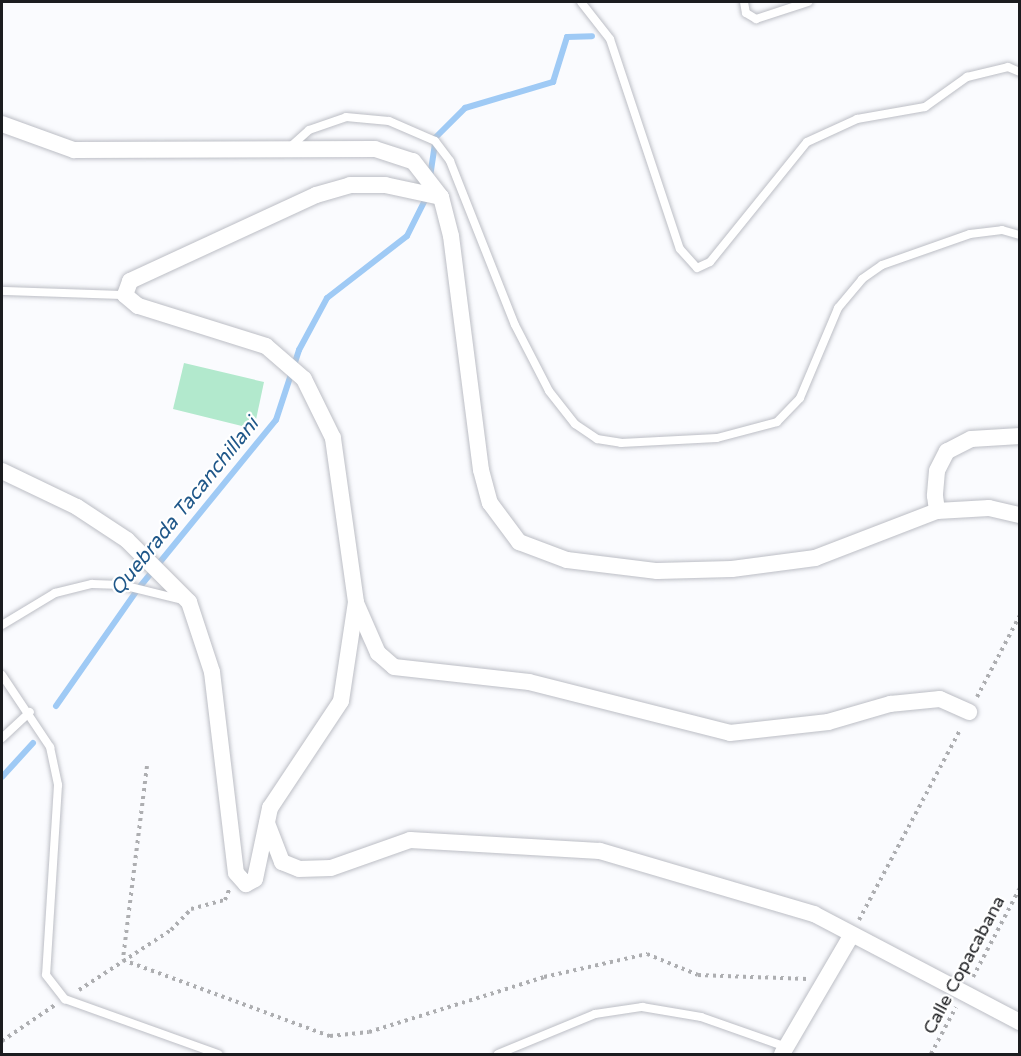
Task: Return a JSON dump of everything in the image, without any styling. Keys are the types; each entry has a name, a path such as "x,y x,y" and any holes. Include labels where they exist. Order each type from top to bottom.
{"street":[{"path":"2,124 74,150 375,149 413,161 441,197 451,236 481,470 490,503 519,542 567,560 657,571 732,569 815,558 937,511 989,508 1020,515"},
{"path":"441,197 385,185 350,186 316,195 130,281 125,295 138,306 266,346 304,379 333,438 356,602 378,653 394,667 529,682 730,733 828,722 920,701 940,699 969,712"},
{"path":"937,511 937,471 948,451 971,439 1020,435"},
{"path":"2,471 77,507 127,540 189,602 213,672 236,873 246,884 255,879 270,808 341,700 356,602"},
{"path":"267,823 282,862 299,869 332,868 410,840 600,851 814,914 851,936 1020,1022"},
{"path":"784,1051 851,936"}],"lane":[{"path":"581,2 610,39 680,249 697,268 710,262 807,142 849,122 925,107 967,77 1008,67 1020,72"},
{"path":"744,2 746,13 756,19 808,2"},
{"path":"289,148 309,130 346,117 389,121 435,141 450,161 515,325 549,391 575,424 597,439 621,443 717,438 777,422 800,398 838,308 862,279 882,265 970,234 1002,230 1020,235"},
{"path":"2,291 125,295"},
{"path":"2,626 55,593 92,584 122,585 189,602"},
{"path":"2,675 30,712 50,747 58,784 43,954 46,975 65,999 218,1054"},
{"path":"2,738 30,712"},
{"path":"498,1054 595,1014 642,1007 701,1017 784,1051"}],"path":[{"path":"851,936 1020,615"},
{"path":"123,960 147,766"},
{"path":"2,1041 171,930 191,909 225,900 236,873"},
{"name":"Calle Copacabana","path":"931,1054 1020,888"},
{"path":"123,960 330,1036 369,1032 544,977 647,954 698,975 824,981"}],"green space":[{"path":"184,363 264,382 254,429 173,409"}],"waterway":[{"name":"Quebrada Tacanchillani","path":"430,177 436,137 465,108 553,82 567,37 592,36"},
{"name":"Quebrada Tacanchillani","path":"56,706 138,589 276,420 299,350 327,298 407,236 427,196"},
{"name":"Quebrada Tacanchillani","path":"2,777 33,743"}]}
